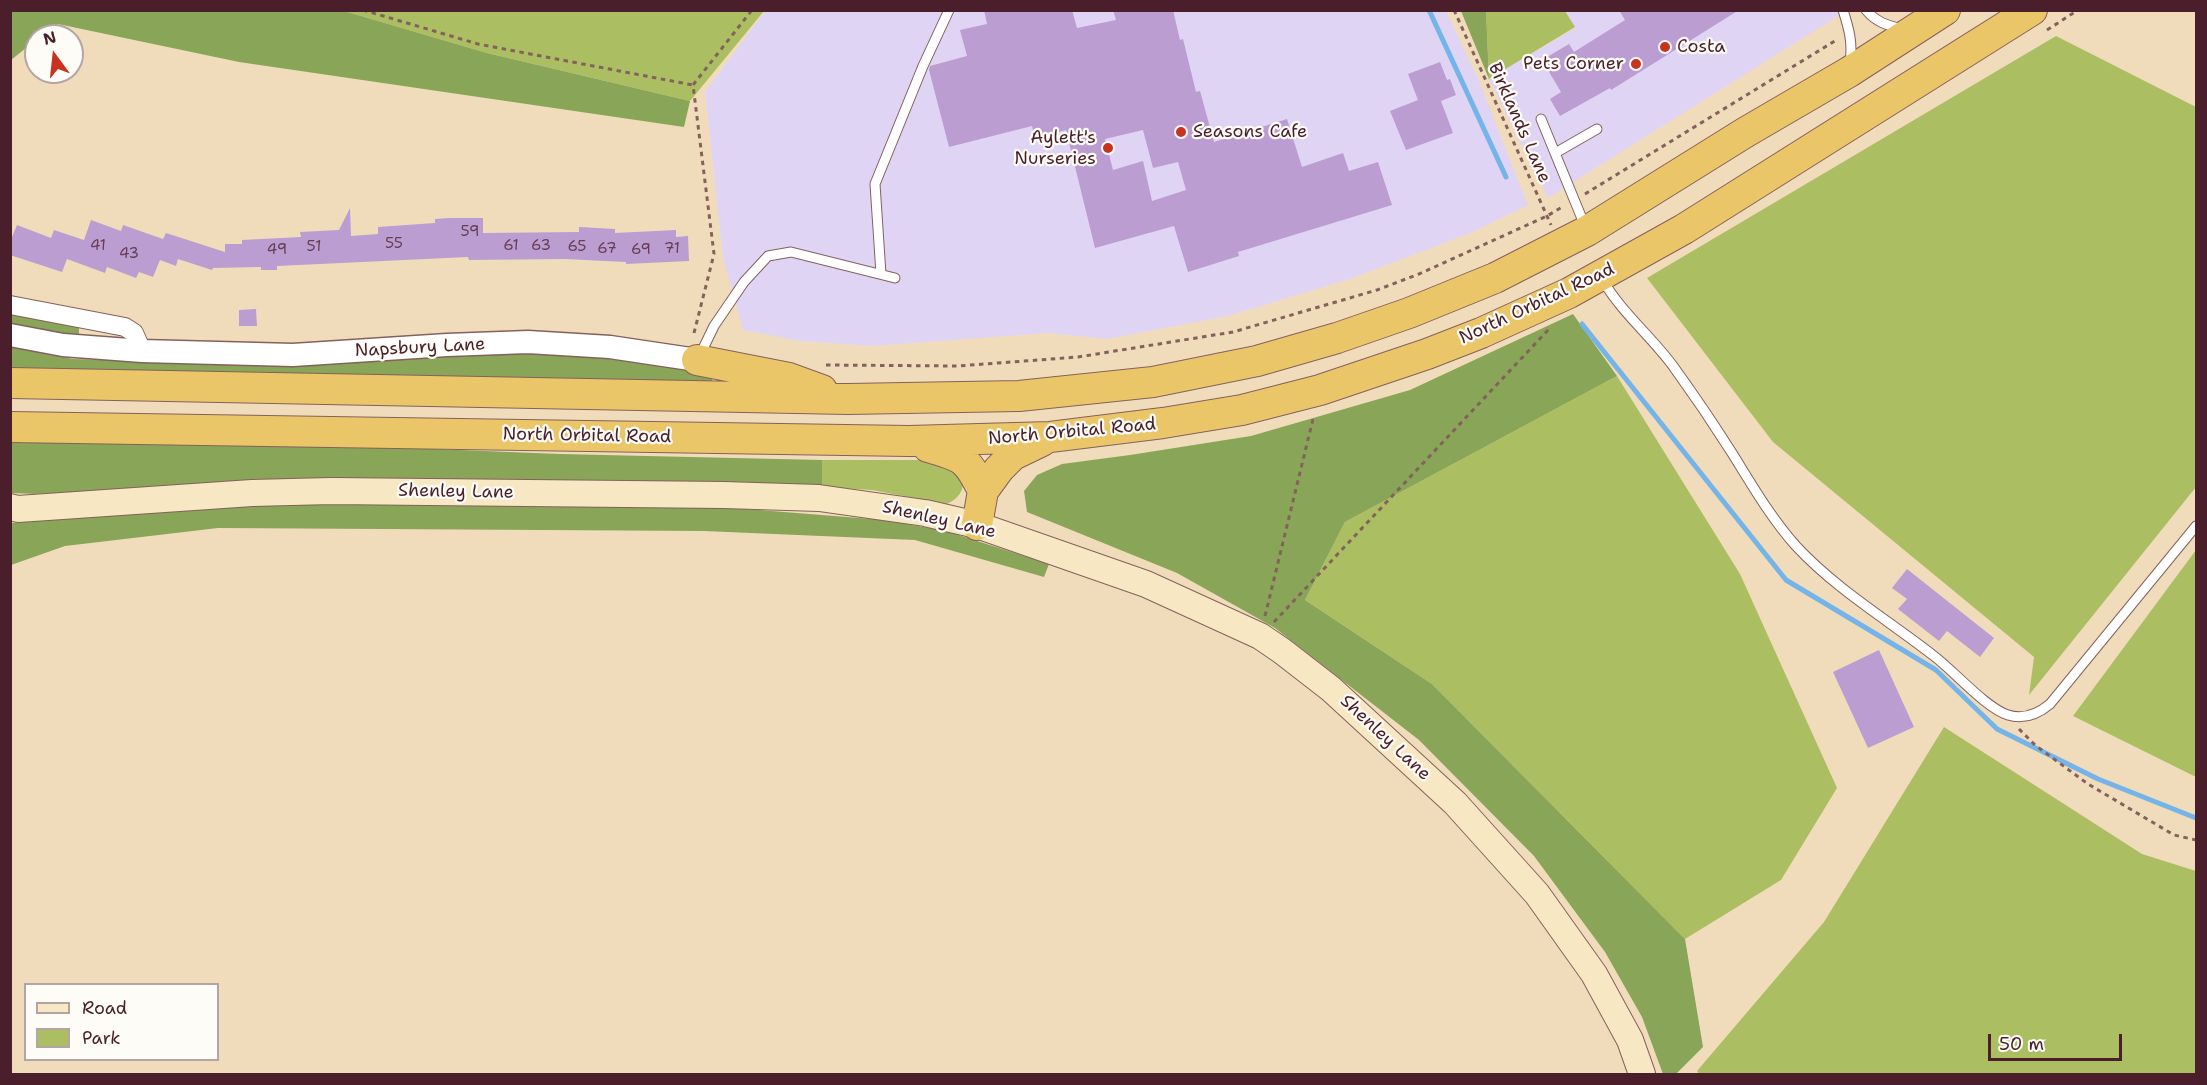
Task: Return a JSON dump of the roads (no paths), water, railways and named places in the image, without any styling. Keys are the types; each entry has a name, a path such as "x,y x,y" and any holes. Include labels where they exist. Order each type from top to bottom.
{"highway":[{"path":"10,383 848,399 1019,396 1153,382 1257,361 1336,338 1409,313 1495,278 1587,231 1746,132 1849,72 1945,10"},
{"name":"North Orbital Road","path":"10,427 909,441 1050,437 1163,423 1242,410 1320,390 1417,358 1481,333 1600,276 1684,229 2032,10"},
{"path":"693,359 789,378 848,399"},
{"path":"977,525 983,491 999,469 1013,455 1050,437"},
{"path":"909,441 953,454 965,461 972,469 983,491"}],"main road":[{"name":"Shenley Lane","path":"10,507 252,492 724,495 819,498 855,502 925,513 977,525 1146,584 1260,636 1331,688 1455,803 1537,894 1594,974 1630,1040 1642,1074"}],"street":[{"path":"10,305 125,327 134,333 142,351"},
{"name":"Napsbury Lane","path":"10,335 63,345 142,351 293,355 528,342 610,347 693,359"}],"lane":[{"path":"881,274 875,184 922,66 949,10"},
{"path":"1843,10 1850,31 1852,49 1849,72"},
{"path":"1866,10 1872,18 1888,27 1913,30"},
{"path":"1541,119 1557,152 1587,231"},
{"path":"1557,152 1597,129"},
{"path":"693,359 744,282 768,256 791,252 895,278"},
{"path":"1600,276 1615,299 1673,366 1724,440 1765,506 1796,546 1854,598 1934,656 1987,703 2002,713 2025,717 2041,711 2050,704 2196,526"}],"waterway":[{"path":"1429,10 1506,177"},
{"path":"1582,324 1786,580 1936,670 1997,729 2098,779 2196,818"}],"place":[{"name":"Costa","path":"1665,47"},
{"name":"Pets Corner","path":"1636,64"},
{"name":"Seasons Cafe","path":"1181,132"},
{"name":"Aylett's Nurseries","path":"1108,148"}]}
